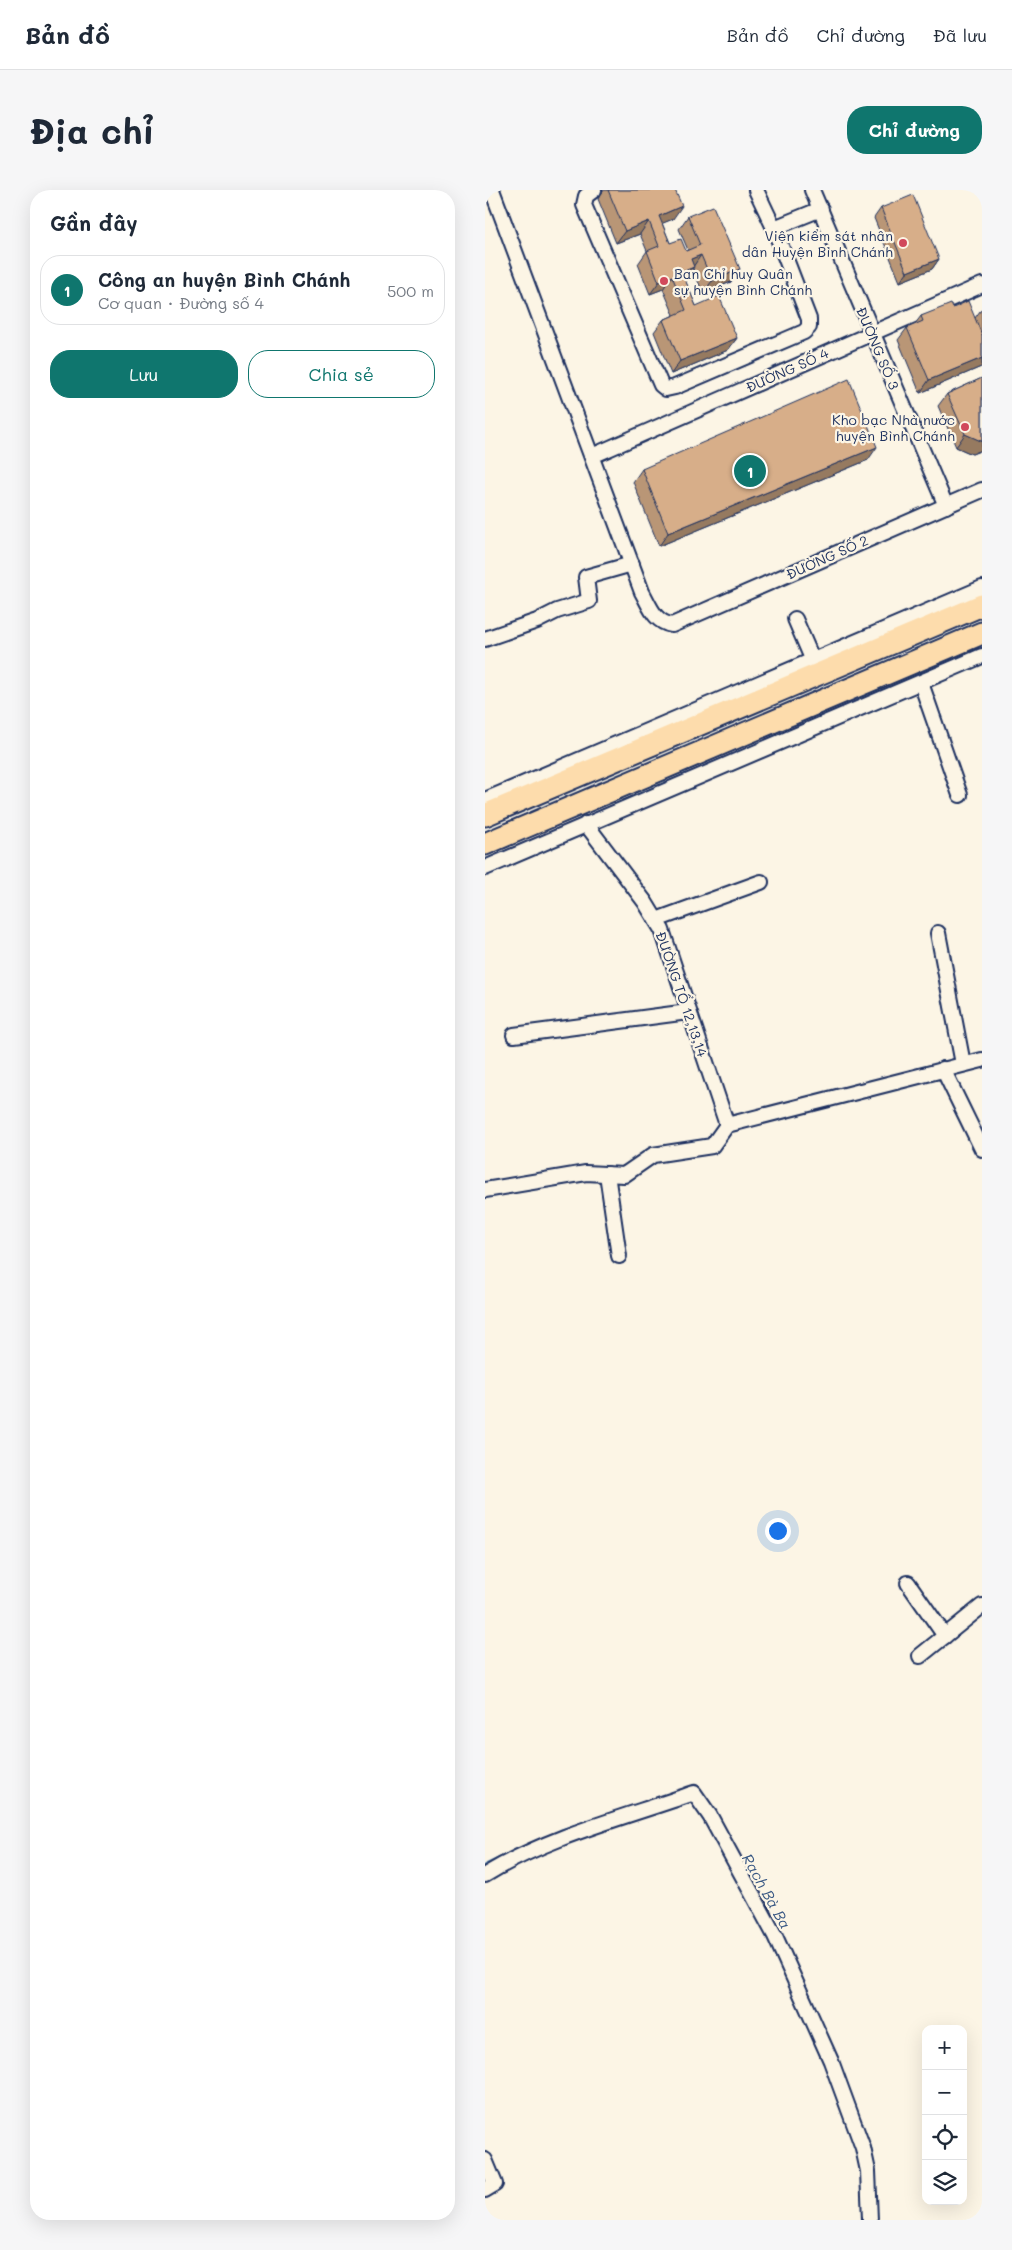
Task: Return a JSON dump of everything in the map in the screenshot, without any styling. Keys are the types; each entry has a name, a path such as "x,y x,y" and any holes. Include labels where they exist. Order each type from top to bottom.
{"highway":[{"path":"485,815 982,605"},
{"path":"485,844 982,632"}],"street":[{"path":"485,639 537,621 557,611 589,601 586,577 632,564 593,456 491,190"},
{"path":"594,190 586,196 584,205 661,385 666,388 675,387 809,328 809,319 774,228 756,190"},
{"name":"ĐƯỜNG SỐ 3","path":"812,190 945,506"},
{"path":"774,228 821,209"},
{"name":"ĐƯỜNG SỐ 4","path":"593,456 871,332 982,285"},
{"name":"ĐƯỜNG SỐ 2","path":"632,564 642,592 655,617 662,623 672,625 982,490"},
{"path":"485,800 982,588"},
{"path":"795,619 813,661"},
{"path":"485,868 982,656"},
{"path":"921,683 960,795"},
{"name":"ĐƯỜNG TỔ 12,13,14","path":"586,824 645,902 662,930 727,1125"},
{"path":"656,920 761,882"},
{"path":"938,933 963,1064"},
{"path":"514,1035 688,1012"},
{"path":"485,1190 586,1174 624,1175 653,1156 711,1146 727,1125 943,1068 982,1060"},
{"path":"943,1068 982,1149"},
{"path":"607,1174 619,1256"},
{"path":"909,1584 945,1636"},
{"path":"920,1656 982,1606"},
{"path":"485,1875 511,1859 560,1838 694,1794 710,1816 775,1936 831,2061 866,2163 870,2220"},
{"path":"485,2160 495,2184 485,2190"}],"building":[{"path":"608,190 675,190 682,206 659,216 670,243 681,239 686,251 700,245 688,216 713,206 740,269 712,281 701,255 691,259 694,267 682,272 696,306 719,296 737,338 680,361 663,320 686,310 672,276 659,282 647,251 659,246 649,221 625,231"},
{"name":"Viện kiểm sát nhân dân Huyện Bình Chánh","path":"913,195 939,259 907,272 881,208"},
{"path":"968,301 982,335 982,358 929,380 907,328 923,321 921,316 951,304 953,308"},
{"path":"982,378 981,441 965,434 947,394"},
{"path":"849,379 877,447 668,533 642,469"}],"waterway":[{"name":"Rạch Bà Ba","path":"561,1831 684,1790"},
{"name":"Rạch Bà Ba","path":"485,1866 504,1857"}],"place":[{"name":"Viện kiểm sát nhân dân Huyện Bình Chánh","path":"903,243"},
{"name":"Ban Chỉ huy Quân sự huyện Bình Chánh","path":"664,281"},
{"name":"Kho bạc Nhà nước huyện Bình Chánh","path":"965,427"},
{"name":"Công an huyện Bình Chánh","path":"750,471"}]}
